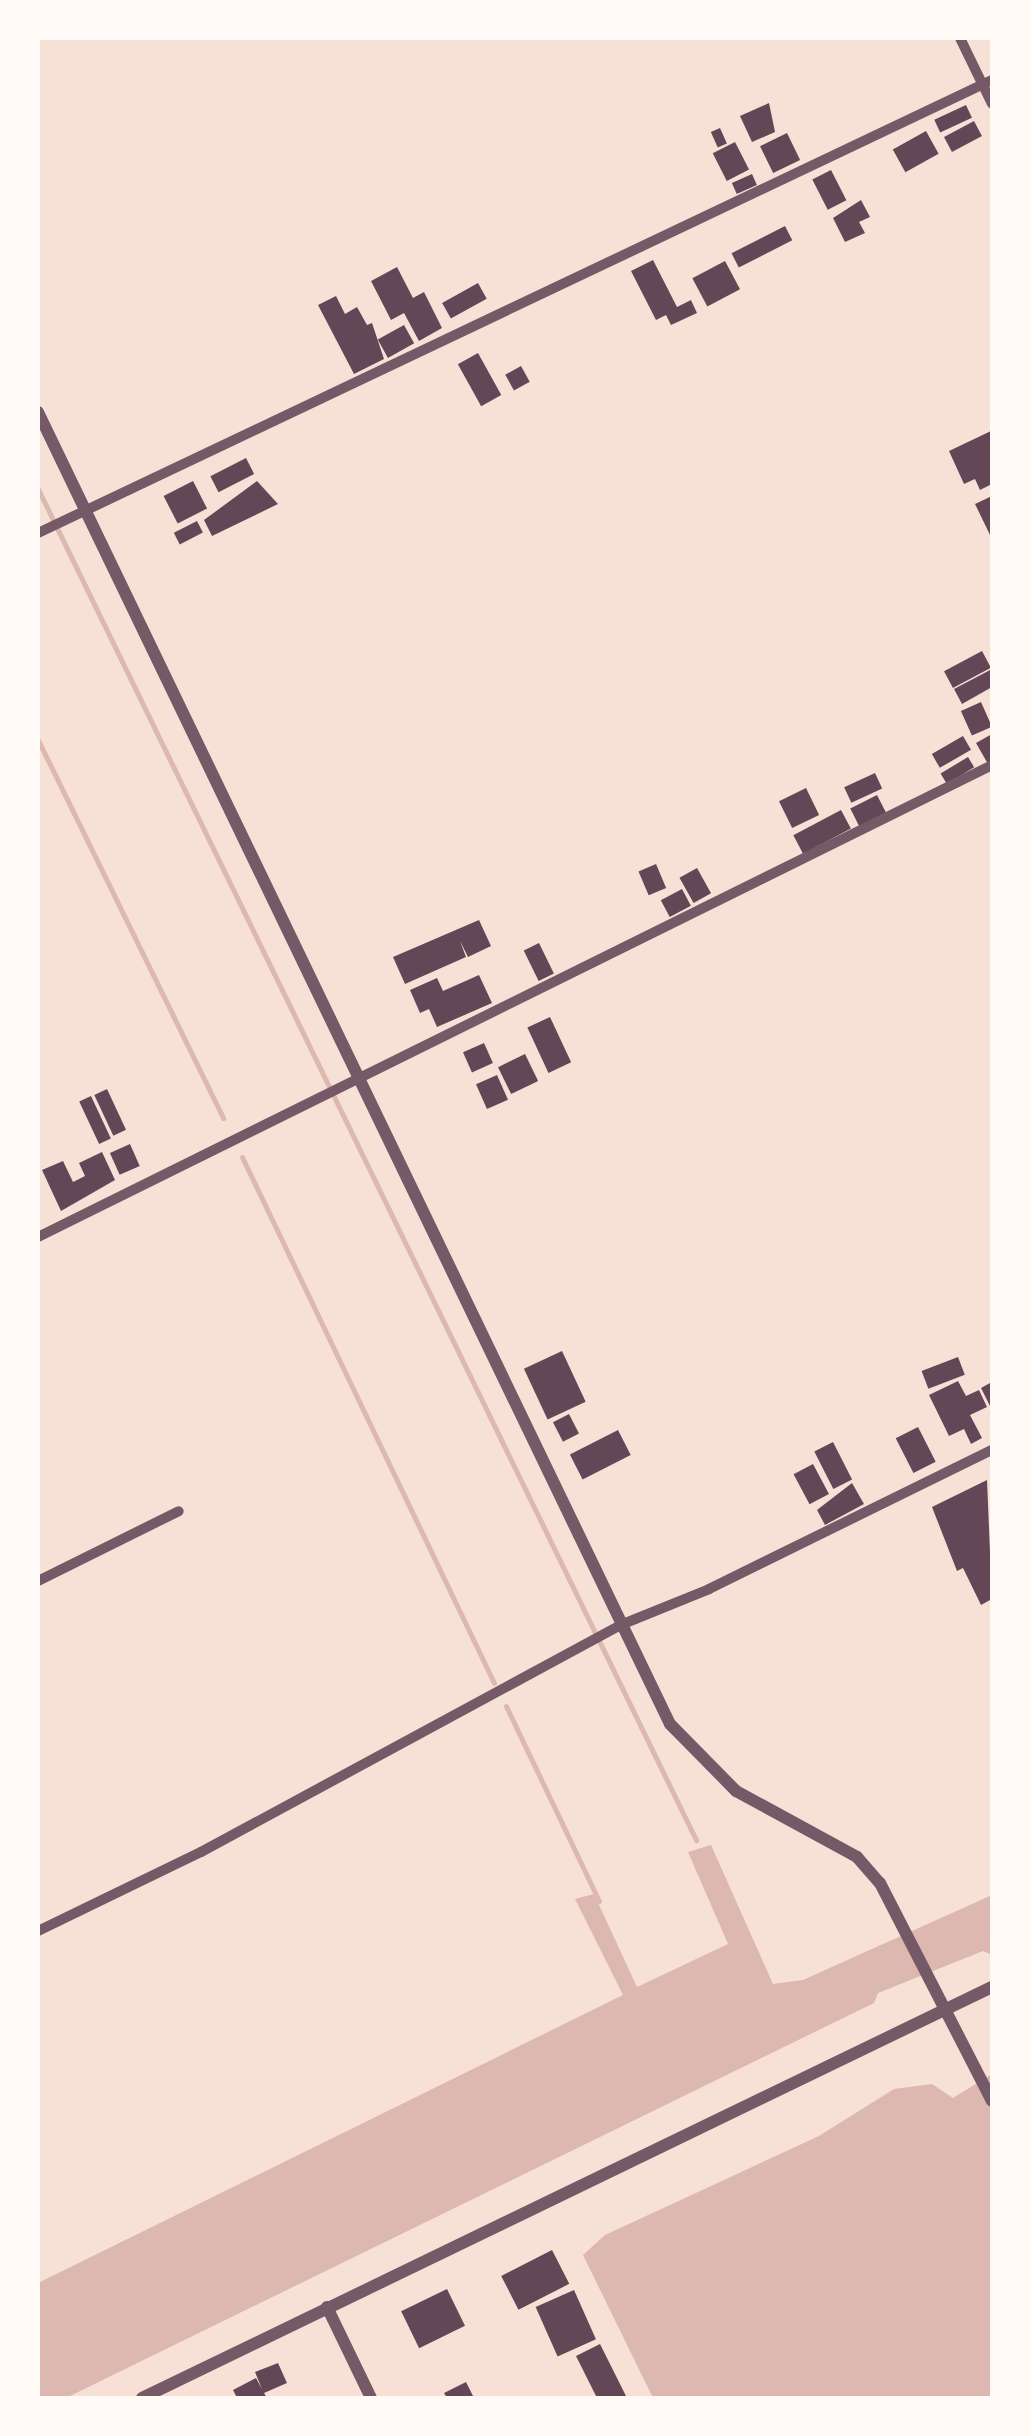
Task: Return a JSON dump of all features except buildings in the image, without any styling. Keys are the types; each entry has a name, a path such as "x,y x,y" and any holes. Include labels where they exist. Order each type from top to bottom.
{"street":[{"path":"960,38 988,82 992,104"},
{"path":"42,531 988,82"},
{"path":"38,412 82,512 670,1724 697,1758 736,1791 857,1857 906,1922 992,2100"},
{"path":"38,1237 992,765"},
{"path":"38,1930 592,1646 623,1624 992,1450"},
{"path":"38,1581 179,1511"},
{"path":"142,2398 992,1987"},
{"path":"328,2307 372,2398"}],"shaded area":[{"path":"711,1845 773,1984 803,1980 992,1895 992,1955 983,1951 878,1993 874,2003 68,2397 38,2398 38,2283 623,1995 575,1899 594,1894 637,1987 728,1944 688,1852"},
{"path":"992,2074 992,2398 653,2398 583,2255 605,2235 819,2136 894,2089 932,2084 953,2098"}],"waterway":[{"path":"38,489 696,1840"},
{"path":"38,740 223,1118"},
{"path":"242,1157 494,1683"},
{"path":"506,1706 599,1901"}]}
